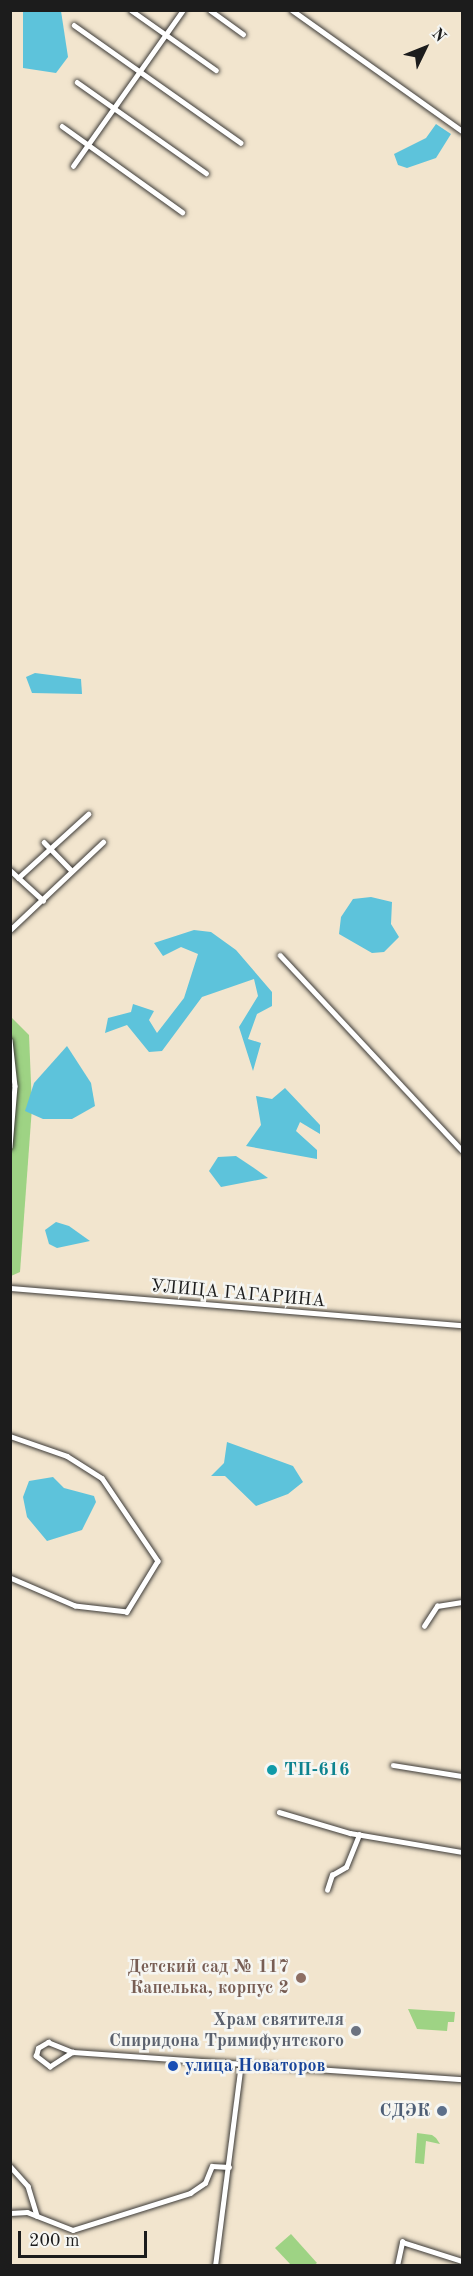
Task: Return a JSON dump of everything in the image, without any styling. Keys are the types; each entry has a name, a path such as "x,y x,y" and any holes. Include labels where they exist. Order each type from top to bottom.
{"street":[{"path":"131,10 216,70"},
{"path":"73,166 183,10"},
{"path":"210,10 243,34"},
{"path":"292,10 462,131"},
{"path":"74,25 242,143"},
{"path":"77,82 206,173"},
{"path":"62,126 182,212"},
{"path":"18,878 88,814"},
{"path":"44,842 72,871"},
{"path":"10,930 103,842"},
{"path":"10,870 43,900"},
{"path":"280,955 462,1150"},
{"path":"10,1040 15,1086 10,1147"},
{"name":"УЛИЦА ГАГАРИНА","path":"10,1288 462,1325"},
{"path":"10,1436 67,1455 102,1478 158,1557 127,1612 75,1606 10,1578"},
{"path":"424,1626 437,1606 462,1602"},
{"path":"393,1765 462,1776"},
{"path":"279,1812 359,1835 462,1852"},
{"path":"327,1890 332,1875 346,1867 359,1835"},
{"path":"73,2052 50,2067 36,2056 46,2042 73,2052 462,2079"},
{"path":"215,2265 241,2063"},
{"path":"10,2166 28,2186 37,2216"},
{"path":"10,2213 37,2216 67,2230 80,2229 190,2193 205,2184 212,2166 229,2167"},
{"path":"397,2265 402,2242 462,2261"}],"green space":[{"path":"11,1017 29,1035 32,1107 20,1272 11,1276"},
{"path":"408,2009 455,2012 454,2022 448,2022 447,2031 417,2029"},
{"path":"417,2133 432,2135 440,2144 426,2141 424,2164 415,2163"},
{"path":"291,2234 317,2263 291,2265 275,2248"}],"water":[{"path":"23,11 61,11 68,57 56,73 23,68"},
{"path":"436,124 451,134 436,158 407,168 398,165 394,154 426,138"},
{"path":"35,673 81,679 82,694 32,693 26,677"},
{"path":"371,897 392,902 391,924 399,937 384,952 372,953 339,934 341,917 353,899"},
{"path":"194,930 211,932 236,950 272,992 272,1006 257,1014 248,1039 261,1043 253,1071 239,1027 258,996 254,979 202,997 162,1051 149,1052 127,1025 105,1033 108,1018 131,1012 133,1004 154,1011 149,1020 157,1033 184,998 198,954 181,947 163,956 154,943"},
{"path":"67,1046 91,1083 95,1106 72,1119 43,1119 25,1111 34,1083"},
{"path":"285,1088 320,1125 320,1134 300,1122 296,1131 317,1150 317,1159 246,1146 261,1125 256,1096 272,1099"},
{"path":"236,1156 268,1178 221,1187 209,1171 218,1157"},
{"path":"56,1222 69,1226 90,1241 57,1248 49,1244 45,1230"},
{"path":"227,1442 293,1466 303,1482 288,1494 256,1506 225,1476 211,1476 224,1463"},
{"path":"53,1477 64,1488 94,1496 96,1502 82,1530 47,1541 27,1517 23,1497 29,1481"}],"place":[{"name":"ТП-616","path":"272,1770"},
{"name":"Детский сад № 117 Капелька, корпус 2","path":"301,1978"},
{"name":"Храм святителя Спиридона Тримифунтского","path":"356,2031"},
{"name":"улица Новаторов","path":"173,2066"},
{"name":"СДЭК","path":"442,2111"}]}
